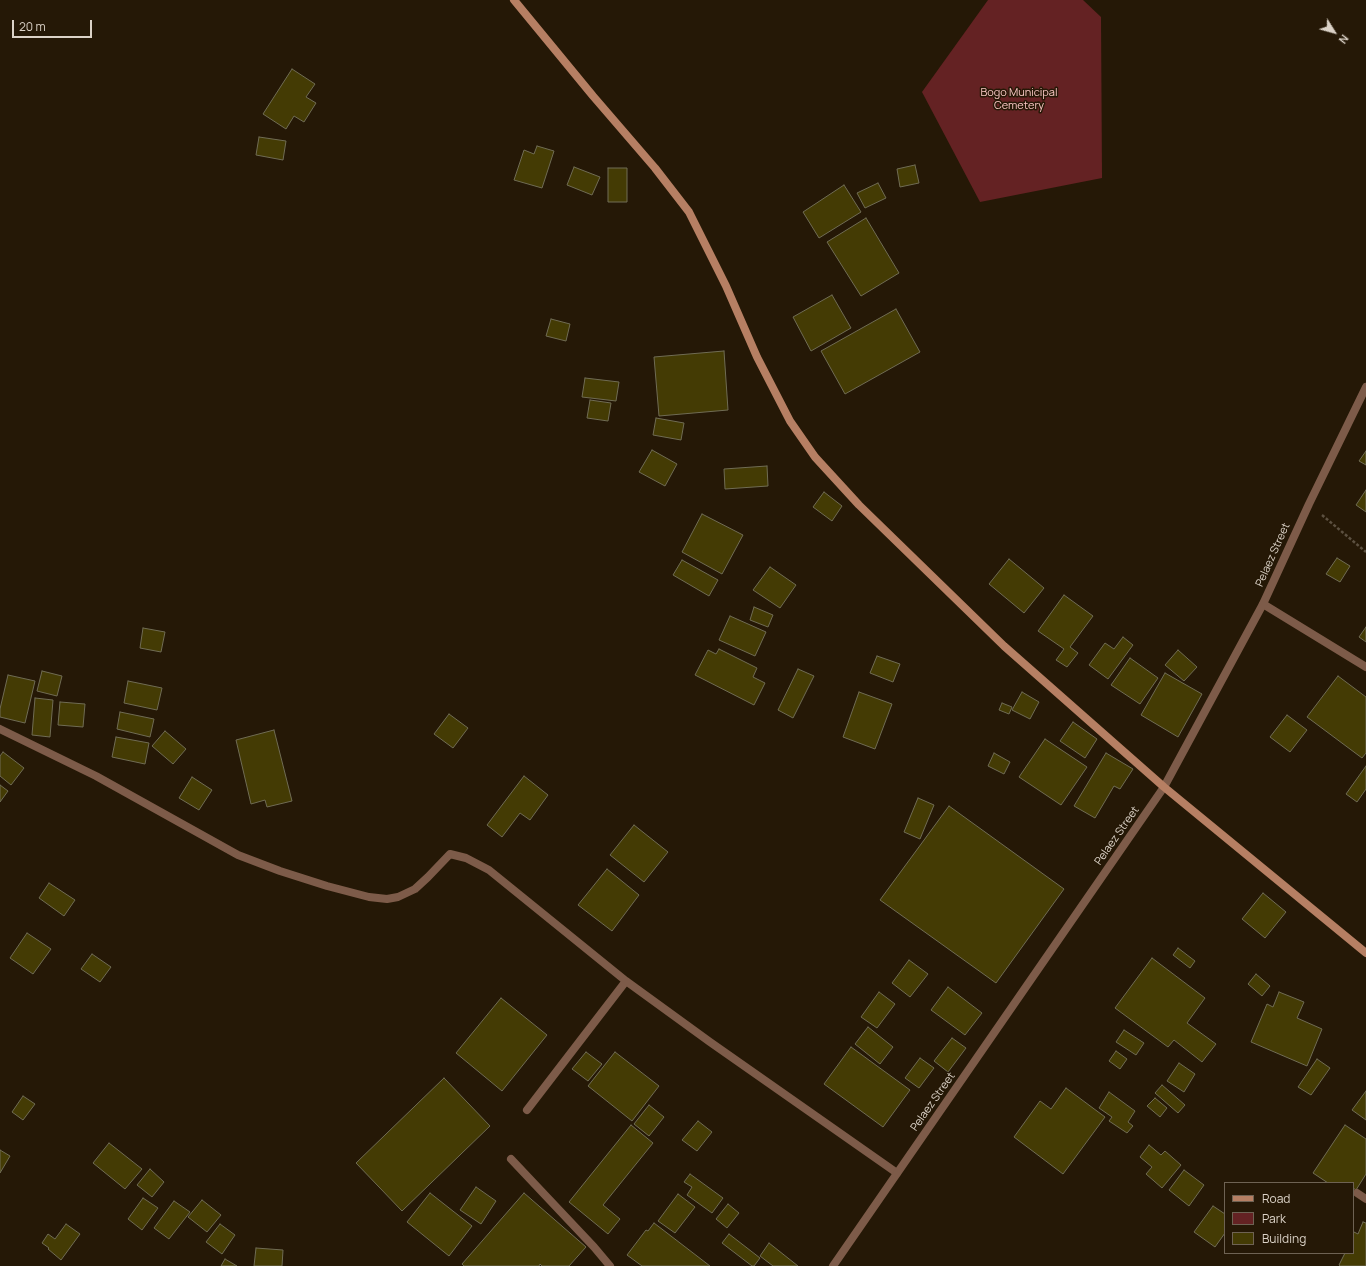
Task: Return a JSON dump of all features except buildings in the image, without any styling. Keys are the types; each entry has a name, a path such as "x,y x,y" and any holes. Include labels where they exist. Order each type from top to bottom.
{"main road":[{"path":"514,0 592,96 656,168 689,212 726,286 757,357 786,414 815,457 859,505 1004,646 1164,787 1366,953"}],"street":[{"name":"Pelaez Street","path":"833,1266 1164,787 1263,604 1309,504 1366,387"},
{"path":"1263,604 1366,667"},
{"path":"0,729 96,776 238,855 280,871 327,886 369,897 398,897 415,889 450,854 466,858 489,870 626,981 710,1042 897,1173"},
{"path":"527,1110 626,981"},
{"path":"511,1159 610,1266"},
{"path":"1357,1193 1366,1199"}],"path":[{"path":"1309,504 1366,552"}],"green space":[{"name":"Bogo Municipal Cemetery","path":"988,0 1083,0 1101,17 1102,178 980,202 922,92"}]}
